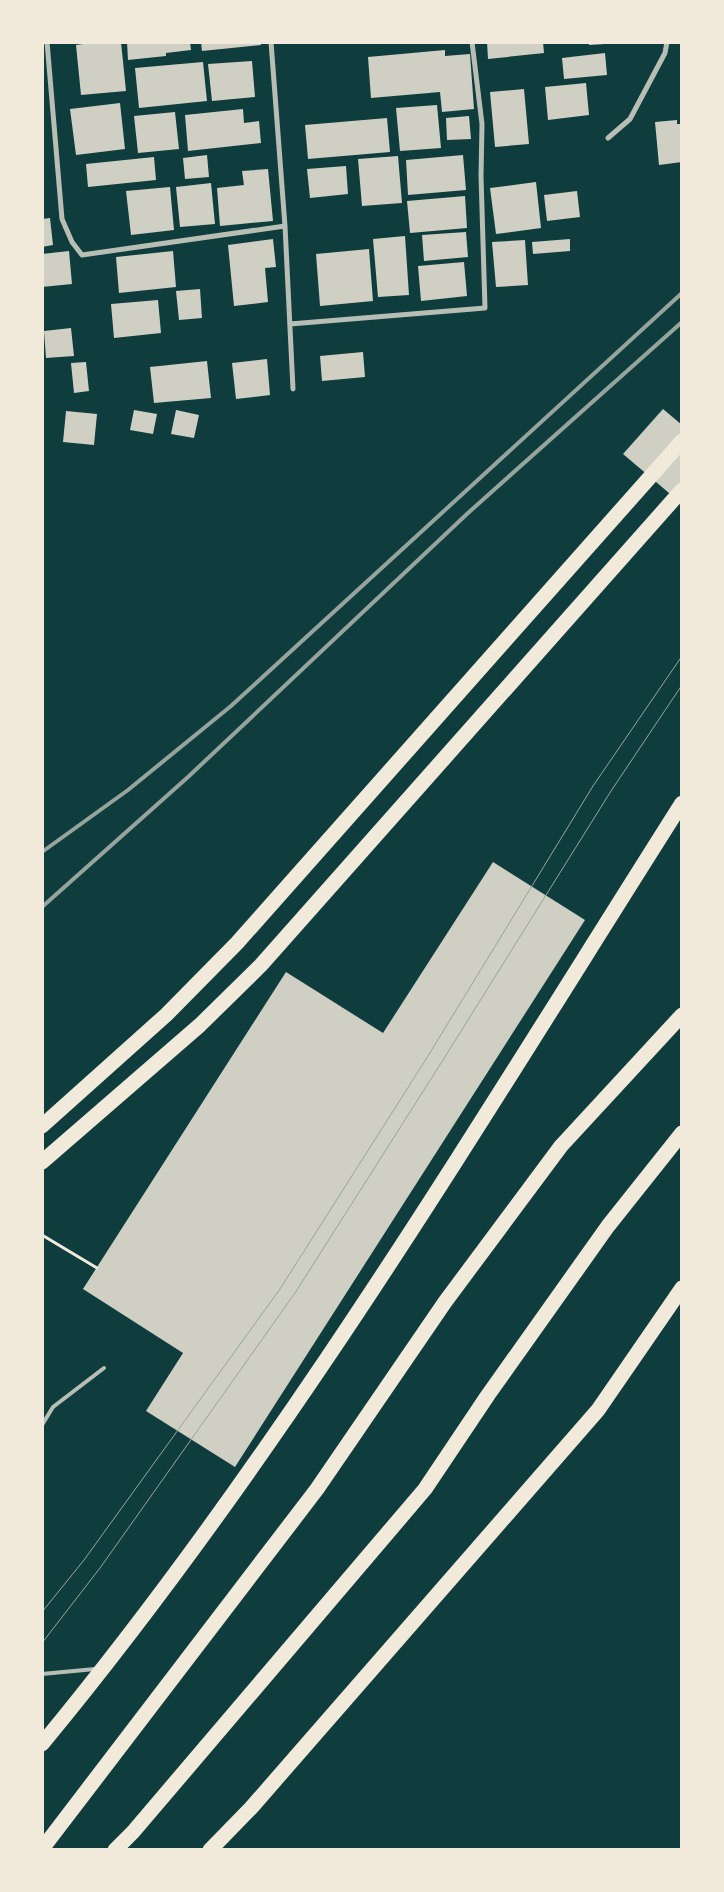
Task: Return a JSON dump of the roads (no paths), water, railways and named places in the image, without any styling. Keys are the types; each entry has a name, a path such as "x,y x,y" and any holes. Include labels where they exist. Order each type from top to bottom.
{"highway":[{"path":"42,1126 166,1015 237,943 682,441"},
{"path":"42,1162 200,1025 261,965 682,490"},
{"path":"42,1744 105,1668 224,1507 294,1408 398,1250 682,803"},
{"path":"42,1849 317,1489 445,1302 561,1146 682,1015"},
{"path":"115,1850 133,1832 425,1489 488,1395 608,1226 682,1133"},
{"path":"210,1850 251,1808 598,1410 682,1288"}],"street":[{"path":"47,42 62,219 72,242 82,255 286,226"},
{"path":"271,42 286,226 293,389"},
{"path":"290,324 485,308 481,176 482,124 472,42"},
{"path":"608,138 630,119 665,53 667,42"}],"lane":[{"path":"42,1425 53,1407 104,1368"},
{"path":"42,1674 105,1668"}],"tram line":[{"path":"42,1612 84,1560 280,1289 428,1056 593,786 682,656"},
{"path":"42,1643 100,1568 295,1293 611,791 682,685"}],"railway":[{"path":"42,852 128,790 231,706 682,293"},
{"path":"42,907 188,777 468,513 682,322"}]}
